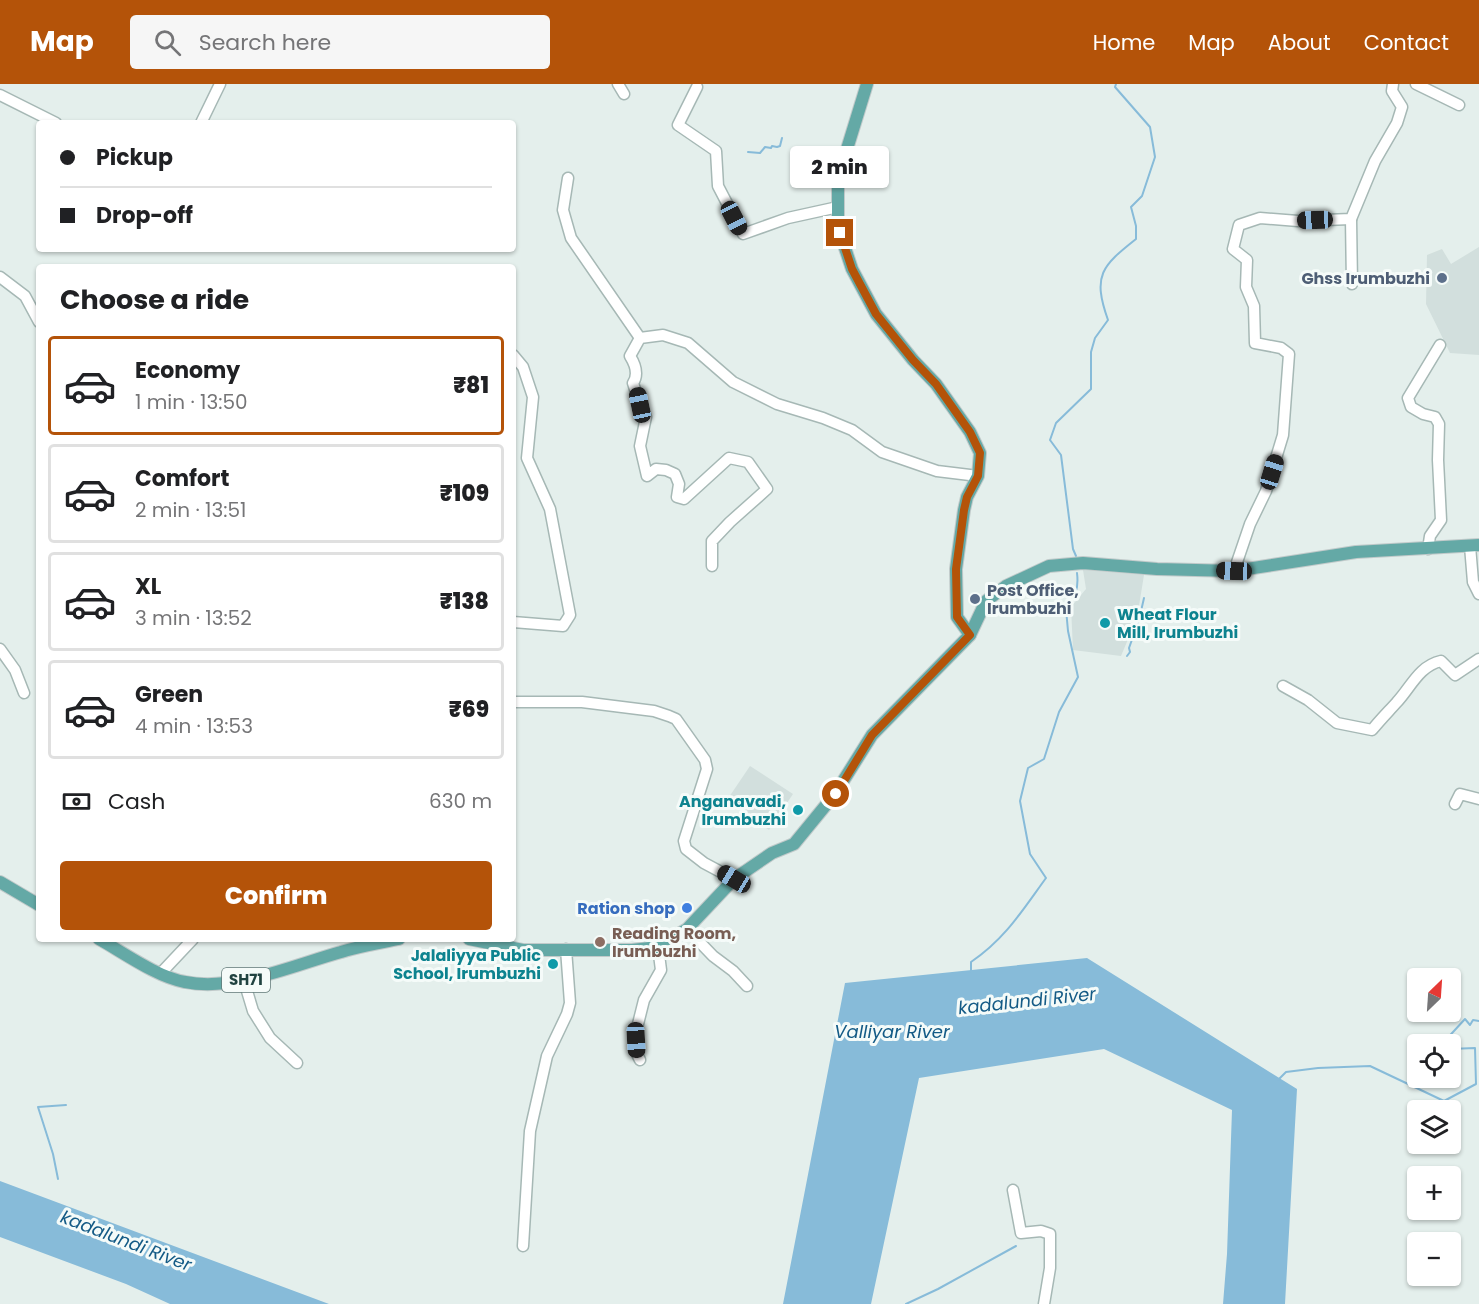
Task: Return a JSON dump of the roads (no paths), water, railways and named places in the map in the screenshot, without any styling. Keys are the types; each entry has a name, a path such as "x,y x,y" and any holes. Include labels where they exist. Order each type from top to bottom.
{"main road":[{"path":"867,84 838,186 840,233 852,269 876,314 913,360 936,384 970,432 980,453 978,476 967,497 956,569 957,617 970,635"},
{"path":"484,942 523,950 632,950 658,947 687,929 734,879 772,853 794,844 836,794 872,735 970,635 986,601 1006,586 1048,566 1083,563 1157,569 1234,571 1275,566 1336,554 1474,546"},
{"path":"0,882 36,903"},
{"name":"SH71","path":"104,942 161,973 183,982 205,985 244,981 344,951 385,942"}],"street":[{"path":"202,120 220,84"},
{"path":"1352,284 1351,219 1375,161 1397,123 1402,107 1392,91 1393,84"},
{"path":"1416,84 1459,105"},
{"path":"697,87 678,125 716,151 718,186 743,234 788,218 838,207"},
{"path":"0,95 50,120"},
{"path":"568,178 564,210 571,238 640,338"},
{"path":"1234,571 1250,524 1266,491 1283,435 1285,390 1289,366 1289,354 1281,348 1255,343 1254,306 1246,287 1247,260 1233,249 1239,225 1260,218 1298,221 1351,219"},
{"path":"0,277 25,296 36,316"},
{"path":"640,338 663,335 688,343 734,382 777,404 823,418 852,430 882,452 937,471 978,476"},
{"path":"640,338 630,356 637,378 633,383 646,417 640,446 647,476 656,469 675,474 679,484 677,497 684,499 729,458 748,462 766,489 712,541 712,566"},
{"path":"1428,549 1430,536 1441,520 1439,424 1435,417 1423,414 1411,407 1408,398 1440,345"},
{"path":"516,358 524,367 533,397 527,458 550,510 570,615 562,626 516,622"},
{"path":"1474,546 1473,582 1479,594"},
{"path":"0,649 15,670 24,693"},
{"path":"1283,686 1308,700 1337,723 1372,730 1414,679 1432,663 1441,662 1455,675 1479,659"},
{"path":"516,702 582,702 654,711 676,720 705,760 707,769 684,841 686,849 734,879"},
{"path":"1455,804 1460,794 1479,799"},
{"path":"687,929 747,986"},
{"path":"161,973 190,942"},
{"path":"640,1060 636,1052 637,1028 644,1000 662,970 658,947"},
{"path":"523,1246 530,1131 547,1056 570,1003 566,949"},
{"path":"244,981 253,1011 270,1038 297,1063"},
{"path":"1013,1190 1021,1233 1041,1231 1050,1234 1050,1268 1044,1304"}],"water":[{"name":"Valliyar River","path":"1087,958 1297,1089 1285,1304 1223,1304 1232,1110 1104,1049 919,1078 871,1304 783,1304 845,983"},
{"name":"kadalundi River","path":"0,1181 329,1304 170,1304 126,1284 0,1237"}],"waterway":[{"path":"1076,556 1073,549 1061,455 1050,440 1056,423 1091,389 1091,352 1095,338 1108,320 1101,292 1103,273 1115,257 1136,239 1136,226 1131,207 1142,196 1155,157 1150,127 1115,87 1116,84"},
{"path":"748,152 760,153 765,147 780,146 782,138"},
{"path":"971,972 971,962 1003,934 1046,878 1030,854 1020,801 1028,768 1044,759 1059,712 1078,677 1068,631 1066,609 1076,592 1077,573"},
{"path":"1127,656 1144,598"},
{"path":"1451,1034 1465,1019 1470,1025 1473,1020 1479,1021"},
{"path":"1417,1088 1444,1101 1476,1084 1475,1048 1461,1049"},
{"path":"1278,1080 1286,1072 1370,1066 1407,1084"},
{"path":"58,1179 53,1154 38,1107 66,1105"},
{"path":"906,1304 1016,1246"}],"place":[{"name":"Ghss Irumbuzhi","path":"1442,278"},
{"name":"Post Office, Irumbuzhi","path":"975,599"},
{"name":"Wheat Flour Mill, Irumbuzhi","path":"1105,623"},
{"name":"Anganavadi, Irumbuzhi","path":"798,810"},
{"name":"Ration shop","path":"687,908"},
{"name":"Reading Room, Irumbuzhi","path":"600,942"},
{"name":"Jalaliyya Public School, Irumbuzhi","path":"553,964"}]}
